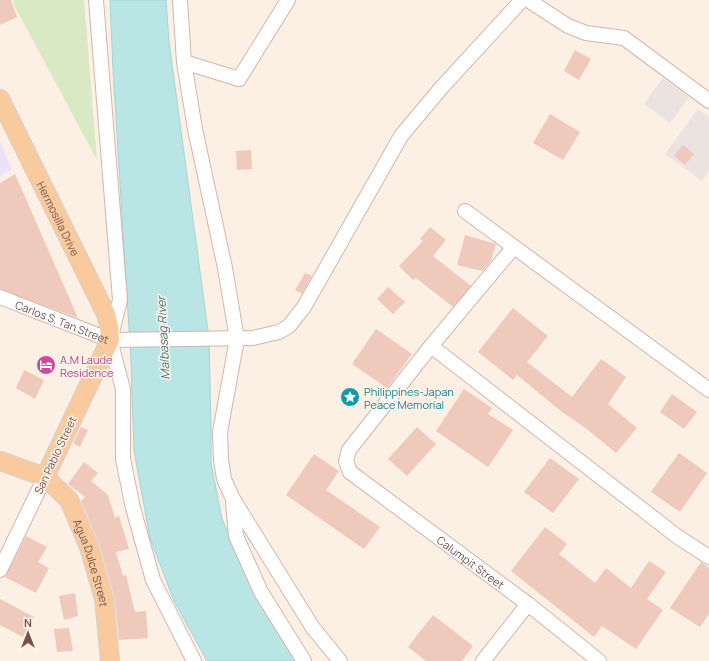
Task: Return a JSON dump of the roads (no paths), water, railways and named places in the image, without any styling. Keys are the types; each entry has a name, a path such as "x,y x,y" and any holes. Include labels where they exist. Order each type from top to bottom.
{"main road":[{"name":"Hermosilla Drive","path":"0,99 106,314 110,340"},
{"name":"San Pablo Street","path":"45,477 110,340"},
{"path":"0,461 45,477"},
{"name":"Agua Dulce Street","path":"45,477 69,500 89,547 104,599 110,661"}],"street":[{"path":"96,0 120,300 110,340 123,388 123,458 133,508 153,580 194,661"},
{"path":"180,0 184,62 195,129 225,268 236,339 220,432 221,460 224,479 232,499 313,628 340,661"},
{"path":"184,62 239,79 288,0"},
{"name":"Carlos S. Tan Street","path":"0,297 110,340 236,339 253,338 279,332 289,326 296,318 401,136 442,87 522,0"},
{"path":"528,0 568,26 586,33 624,38 709,101"},
{"path":"465,211 513,248 709,390"},
{"path":"513,248 431,346 678,537 709,556"},
{"name":"Calumpit Street","path":"431,346 349,450 346,461 350,472 528,604 599,661"},
{"name":"San Pablo Street","path":"0,570 45,477"},
{"path":"232,499 236,536 261,592 304,661"},
{"path":"483,661 528,604"}],"water":[{"name":"Malbasag River","path":"110,0 166,0 169,42 209,338 211,463 222,519 251,587 296,661 207,661 174,601 150,538 134,451 131,361"}],"place":[{"name":"A.M Laude Residence","path":"46,365"},
{"name":"Philippines-Japan Peace Memorial","path":"350,397"}]}
